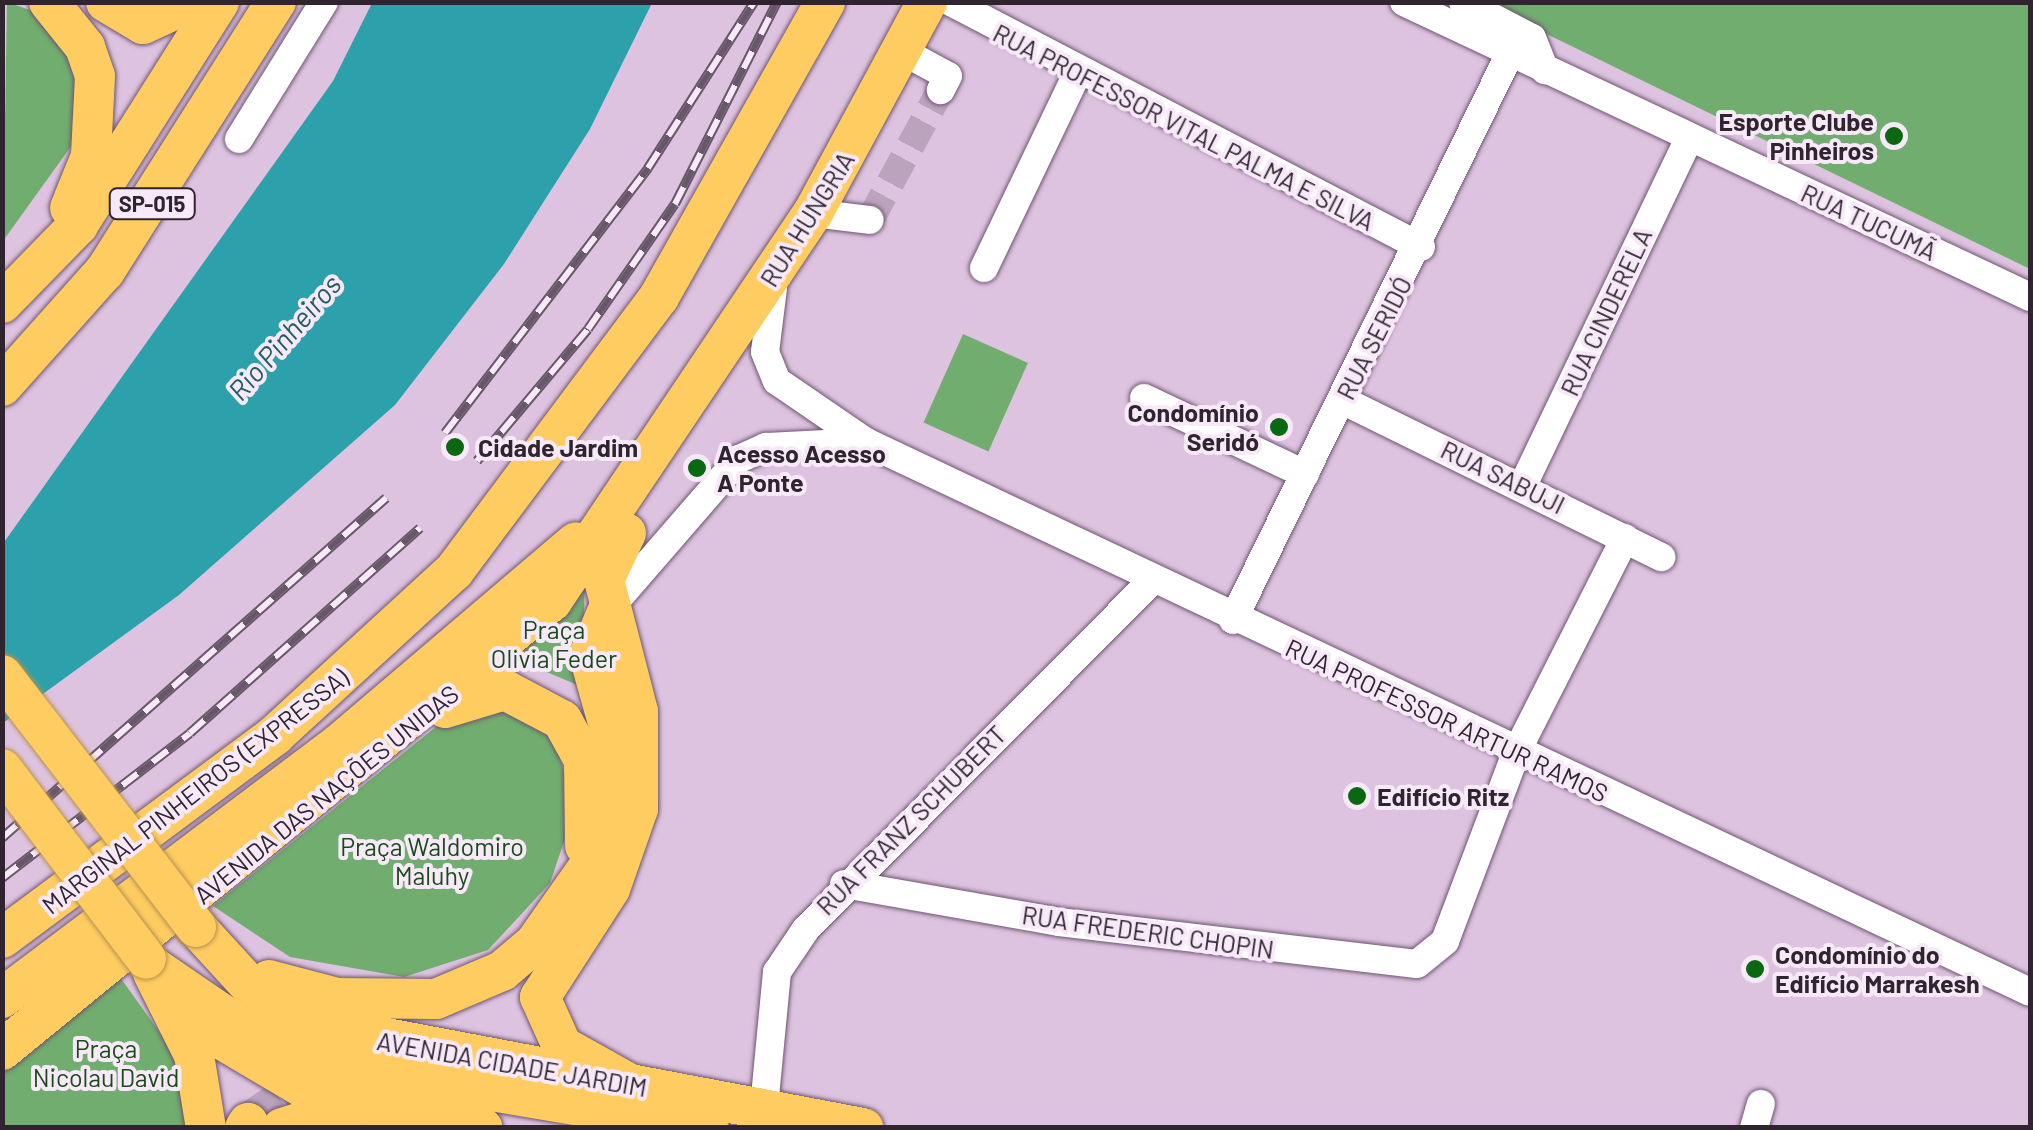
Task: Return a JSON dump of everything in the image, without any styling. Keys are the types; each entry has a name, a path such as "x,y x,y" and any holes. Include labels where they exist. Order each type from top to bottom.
{"highway":[{"path":"106,2 143,24 190,2"},
{"path":"2,303 48,258 110,178 219,2"},
{"name":"SP-015","path":"2,386 105,271 276,2"},
{"name":"MARGINAL PINHEIROS (EXPRESSA)","path":"2,938 276,735 454,571 658,296 825,2"},
{"name":"RUA HUNGRIA","path":"675,429 813,213 928,2"},
{"path":"48,258 98,114 86,47 50,3"},
{"path":"630,1084 562,1046 540,1012 556,961 610,889 638,809 638,711 608,610 609,562 675,429"},
{"name":"AVENIDA DAS NAÇÕES UNIDAS","path":"2,1050 411,726 552,601 616,506 675,429"},
{"name":"AVENIDA DAS NAÇÕES UNIDAS","path":"2,998 340,744 616,506"},
{"path":"224,962 337,998 436,999 502,970 536,943 578,882 616,802 619,762 588,655 608,610"},
{"name":"AVENIDA CIDADE JARDIM","path":"2,675 224,962 282,1008 378,1041 630,1084 777,1117 863,1128"},
{"path":"411,726 505,690 562,720 577,739 590,796 578,882"},
{"path":"2,769 147,962 237,1055 349,1097 482,1128"},
{"path":"147,962 194,1055 206,1128"},
{"name":"AVENIDA CIDADE JARDIM","path":"147,962 238,1025 332,1064 709,1128"},
{"path":"378,1041 418,1059 777,1117"},
{"path":"258,1126 349,1097 601,1128"}],"street":[{"path":"238,140 324,2"},
{"name":"RUA PROFESSOR VITAL PALMA E SILVA","path":"950,2 1420,247"},
{"name":"RUA TUCUMÃ","path":"1463,2 1532,38 1546,70"},
{"name":"RUA TUCUMÃ","path":"1415,4 1510,53 2030,297"},
{"path":"902,51 948,76 941,90"},
{"name":"RUA SERIDÓ","path":"1233,620 1420,247 1510,53"},
{"path":"984,268 1079,70"},
{"name":"RUA CINDERELA","path":"1523,485 1689,138"},
{"path":"813,213 870,220"},
{"name":"RUA PROFESSOR ARTUR RAMOS","path":"780,262 764,323 769,367 788,393 866,442 1233,620 2030,992"},
{"path":"1144,398 1305,474"},
{"name":"RUA SABUJI","path":"1342,400 1523,485 1662,557"},
{"name":"RUA PROFESSOR ARTUR RAMOS","path":"608,610 739,459 777,446 866,442"},
{"path":"1516,753 1625,538"},
{"name":"RUA FRANZ SCHUBERT","path":"777,1117 776,972 844,884 1152,580"},
{"name":"RUA FREDERIC CHOPIN","path":"844,884 1384,966 1417,964 1445,941 1516,753"}],"green space":[{"path":"7,2 44,15 88,90 77,138 3,241"},
{"name":"Esporte Clube Pinheiros","path":"1483,3 2030,3 2030,269"},
{"path":"963,334 1028,363 988,451 924,423"},
{"name":"Praça Olivia Feder","path":"585,572 582,687 507,655"},
{"name":"Praça Waldomiro Maluhy","path":"506,703 553,730 574,812 550,883 488,950 404,977 290,957 213,906 452,714"},
{"name":"Praça Nicolau David","path":"117,973 175,1054 189,1127 3,1128 3,1066"}],"water":[{"name":"Rio Pinheiros","path":"372,3 652,3 590,129 504,264 395,405 179,595 3,723 2,545 333,81"}],"tunnel":[{"path":"870,220 941,90"},
{"path":"248,1123 294,1092 334,1087"}],"railway":[{"path":"445,433 648,168 754,2"},
{"path":"477,461 588,329 675,204 777,2"},
{"path":"2,838 386,498"},
{"path":"2,878 190,733 420,528"}],"place":[{"name":"Esporte Clube Pinheiros","path":"1894,136"},
{"name":"Condomínio Seridó","path":"1279,427"},
{"name":"Cidade Jardim","path":"455,447"},
{"name":"Acesso Acesso A Ponte","path":"697,468"},
{"name":"Edifício Ritz","path":"1357,796"},
{"name":"Condomínio do Edifício Marrakesh","path":"1755,969"}]}
